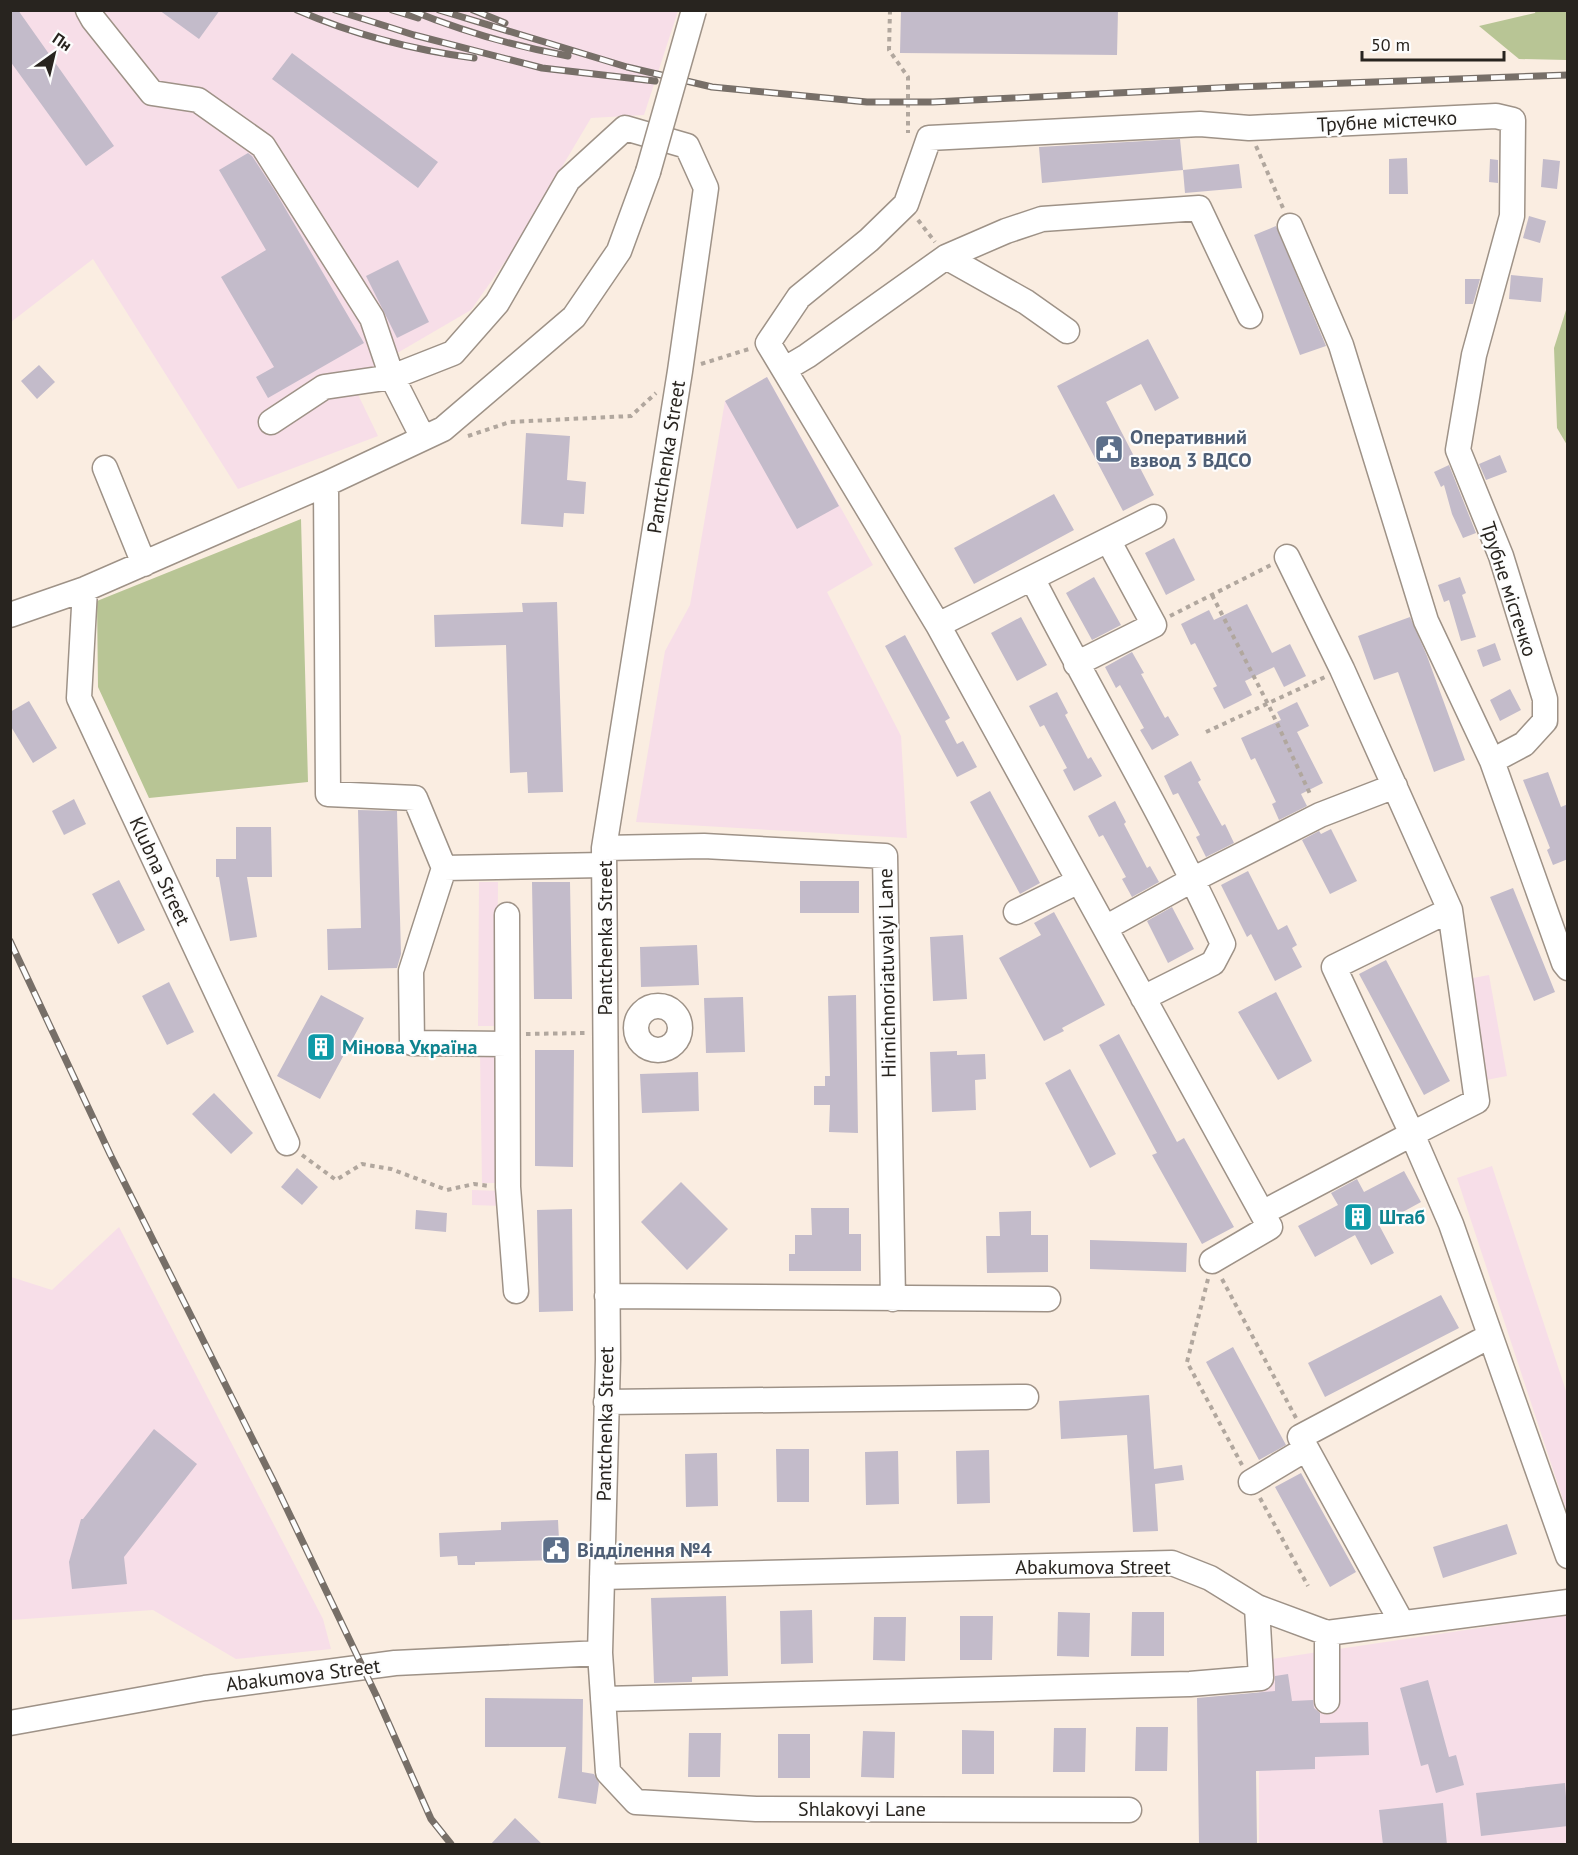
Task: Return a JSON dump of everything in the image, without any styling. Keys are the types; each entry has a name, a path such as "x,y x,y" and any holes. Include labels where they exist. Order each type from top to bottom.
{"street":[{"path":"88,10 152,93 198,100 263,146 372,318 392,377 433,434"},
{"path":"10,615 85,589 144,564 433,434 574,317 620,251 648,172 694,10"},
{"name":"Трубне містечко","path":"1249,128 1496,116 1513,120 1512,216 1474,355 1458,450 1501,556 1545,699 1545,721 1524,744 1492,761"},
{"path":"1212,1261 1270,1227 938,625 768,342 799,297 869,240 906,204 929,138 1200,124 1249,128"},
{"name":"Pantchenka Street","path":"392,377 453,353 497,303 568,180 625,128 687,146 706,188 680,371 604,857 607,1296 600,1653 608,1772"},
{"path":"784,369 807,356 946,257 1006,231 1042,219 1199,208 1250,316"},
{"path":"1290,226 1341,345 1426,621 1492,761 1564,963 1568,968"},
{"path":"946,257 1026,302 1067,331"},
{"path":"271,422 324,387 392,377"},
{"path":"105,468 144,564"},
{"path":"326,484 328,794 416,798 444,868 411,970 412,1043 507,1039"},
{"path":"938,625 1154,517"},
{"path":"1076,664 1154,625 1108,540"},
{"path":"1262,1213 1477,1101 1450,910 1342,669 1287,557"},
{"path":"1032,578 1076,664 1194,879 1223,944 1213,963 1143,998"},
{"name":"Klubna Street","path":"85,589 79,698 287,1143"},
{"path":"1105,928 1194,879 1320,816 1395,786"},
{"name":"Hirnichnoriatuvalyi Lane","path":"604,857 704,846 885,856 893,1299"},
{"path":"444,868 604,857"},
{"path":"1016,912 1079,881"},
{"path":"1450,910 1334,967 1451,1224 1568,1556"},
{"path":"507,915 508,1187 516,1291"},
{"path":"605,1033 635,1030"},
{"path":"607,1296 1048,1299"},
{"path":"1251,1482 1305,1441 1490,1336"},
{"path":"606,1402 1026,1397"},
{"path":"1305,1441 1402,1623"},
{"name":"Abakumova Street","path":"602,1577 1172,1563 1210,1578 1257,1607 1326,1633 1568,1602"},
{"path":"603,1699 1190,1684 1261,1678 1257,1607"},
{"path":"1326,1633 1327,1701"},
{"name":"Abakumova Street","path":"10,1723 205,1688 395,1663 600,1653"},
{"name":"Shlakovyi Lane","path":"608,1772 636,1802 756,1809 1129,1810"}],"path":[{"path":"890,10 889,50 908,77 908,144"},
{"path":"1249,128 1290,226"},
{"path":"906,204 946,257"},
{"path":"433,434 460,439 510,422 631,416 680,371 768,342"},
{"path":"1154,625 1287,557"},
{"path":"1212,595 1268,704 1320,816"},
{"path":"1206,732 1342,669"},
{"path":"507,1039 605,1033"},
{"path":"287,1143 336,1180 362,1164 391,1169 447,1190 474,1185 508,1187"},
{"path":"1212,1261 1305,1441"},
{"path":"1212,1261 1188,1362 1308,1586"}],"shaded area":[{"path":"11,11 678,11 644,115 591,118 509,256 471,310 351,380 378,436 238,489 93,259 11,322"},
{"path":"767,377 873,565 827,592 901,736 907,838 636,822 665,651 690,605 725,401"},
{"path":"479,882 498,882 497,1026 478,1026"},
{"path":"1489,975 1507,1076 1486,1080 1468,979"},
{"path":"480,1052 498,1052 500,1183 482,1183"},
{"path":"1492,1166 1567,1394 1567,1512 1457,1178"},
{"path":"472,1190 503,1191 503,1206 472,1205"},
{"path":"119,1227 323,1619 331,1649 236,1659 153,1610 11,1620 11,1277 52,1290"},
{"path":"1567,1615 1567,1844 1259,1844 1259,1661"}],"green space":[{"path":"1536,10 1567,11 1567,60 1519,59 1479,26 1535,13"},
{"path":"1567,307 1567,445 1557,428 1554,348"},
{"path":"301,519 308,782 149,798 98,687 97,601"}],"building":[{"path":"10,10 18,10 114,146 86,166 10,61"},
{"path":"159,10 220,10 199,39"},
{"path":"901,10 1118,10 1117,55 900,53"},
{"path":"292,53 438,162 418,188 272,79"},
{"path":"1180,139 1183,170 1042,183 1039,147"},
{"path":"248,153 275,191 364,343 268,398 256,377 274,367 221,277 266,250 219,170"},
{"path":"1407,158 1408,194 1389,194 1389,159"},
{"path":"1490,159 1498,160 1498,183 1489,182"},
{"path":"1543,159 1560,161 1557,189 1541,187"},
{"path":"1239,164 1242,188 1185,193 1183,170"},
{"path":"1529,216 1546,221 1540,243 1523,238"},
{"path":"1276,226 1326,346 1300,355 1254,235"},
{"path":"398,260 429,322 397,338 366,276"},
{"path":"1511,275 1543,278 1541,302 1509,299"},
{"path":"1465,279 1480,279 1473,304 1465,304"},
{"path":"1148,339 1179,398 1155,411 1141,384 1106,402 1154,495 1123,511 1057,386"},
{"path":"39,365 55,382 37,399 21,381"},
{"path":"767,377 839,506 797,529 725,401"},
{"path":"526,433 570,436 567,480 586,482 584,514 564,513 563,527 521,524"},
{"path":"1500,455 1507,472 1486,480 1479,464"},
{"path":"1449,465 1476,533 1463,538 1452,514 1444,485 1441,487 1434,472"},
{"path":"1054,494 1074,530 974,584 954,548"},
{"path":"1174,538 1195,580 1166,595 1145,553"},
{"path":"1094,577 1121,625 1092,640 1066,593"},
{"path":"1460,577 1466,593 1462,595 1476,637 1461,641 1449,600 1444,602 1438,585"},
{"path":"557,602 563,792 528,793 527,772 510,773 506,645 435,647 434,615 523,612 522,603"},
{"path":"1247,604 1272,653 1290,644 1306,676 1284,687 1274,667 1245,681 1252,695 1224,709 1213,688 1217,686 1195,643 1191,645 1181,624 1209,610 1214,620"},
{"path":"1021,617 1047,665 1017,681 991,633"},
{"path":"1410,617 1427,656 1465,760 1434,772 1398,672 1374,680 1358,636"},
{"path":"905,635 950,718 945,721 957,744 963,741 977,767 957,777 885,646"},
{"path":"1495,643 1501,660 1483,667 1477,650"},
{"path":"1132,652 1165,718 1168,716 1179,735 1152,750 1140,730 1144,728 1120,685 1116,688 1105,667"},
{"path":"1510,689 1521,710 1500,721 1490,700"},
{"path":"1057,692 1068,713 1065,715 1088,759 1091,757 1102,776 1074,791 1063,770 1067,768 1044,725 1040,727 1029,706"},
{"path":"29,701 57,748 33,763 10,725 10,712"},
{"path":"1297,702 1309,726 1297,732 1323,783 1301,794 1307,806 1279,820 1272,804 1276,802 1255,758 1251,760 1241,738 1281,720 1277,712"},
{"path":"1191,761 1201,780 1198,782 1222,826 1225,824 1234,843 1206,857 1196,837 1200,835 1178,793 1173,795 1164,776"},
{"path":"1548,772 1561,807 1568,804 1568,859 1553,865 1547,850 1550,848 1523,780"},
{"path":"990,791 1040,883 1020,894 970,802"},
{"path":"74,799 86,824 64,835 52,811"},
{"path":"1115,801 1147,868 1150,866 1159,882 1132,897 1122,879 1126,877 1103,835 1099,837 1088,816"},
{"path":"358,810 397,811 401,954 397,968 328,970 327,929 361,928"},
{"path":"236,827 271,827 272,877 247,877 257,937 230,941 219,877 216,877 216,859 236,859"},
{"path":"1331,829 1357,881 1330,894 1302,840 1319,831 1321,834"},
{"path":"1248,871 1278,930 1287,925 1297,945 1292,948 1302,967 1275,981 1251,934 1247,937 1221,885"},
{"path":"119,880 145,930 118,944 92,894"},
{"path":"800,881 859,881 859,913 800,913"},
{"path":"532,882 570,882 572,999 534,999"},
{"path":"1513,888 1555,992 1534,1001 1490,897"},
{"path":"1172,907 1194,949 1168,963 1147,921"},
{"path":"1054,912 1105,1005 1062,1028 1064,1031 1044,1041 999,958 1041,935 1034,923"},
{"path":"963,935 967,999 933,1001 930,937"},
{"path":"697,945 699,985 641,987 640,947"},
{"path":"1386,960 1450,1081 1424,1095 1359,974"},
{"path":"169,982 194,1032 167,1045 142,996"},
{"path":"1276,992 1312,1061 1278,1080 1238,1012"},
{"name":"Мінова Україна","path":"321,995 364,1018 320,1099 277,1076"},
{"path":"856,995 858,1133 829,1132 830,1105 814,1105 814,1086 825,1086 825,1076 830,1076 828,996"},
{"path":"743,997 745,1052 706,1053 704,998"},
{"path":"1119,1034 1177,1142 1184,1138 1234,1227 1202,1244 1152,1155 1157,1153 1099,1045"},
{"path":"535,1050 574,1050 573,1167 535,1166"},
{"path":"957,1051 957,1055 985,1054 986,1079 975,1080 976,1110 932,1112 930,1052"},
{"path":"1070,1069 1116,1154 1090,1168 1045,1083"},
{"path":"698,1072 699,1111 642,1113 640,1074"},
{"path":"214,1093 253,1133 231,1154 192,1114"},
{"path":"297,1168 318,1187 302,1205 281,1187"},
{"name":"Штаб","path":"1404,1171 1421,1202 1379,1225 1394,1253 1371,1265 1355,1235 1315,1257 1298,1226 1338,1205 1331,1193 1357,1179 1364,1192"},
{"path":"681,1182 728,1229 687,1270 641,1222"},
{"path":"811,1208 849,1208 849,1234 861,1234 861,1271 789,1271 789,1254 795,1254 795,1235 812,1235"},
{"path":"572,1209 573,1311 539,1312 537,1210"},
{"path":"416,1210 447,1213 446,1232 415,1229"},
{"path":"1031,1211 1031,1235 1048,1235 1048,1272 987,1273 986,1236 1000,1236 999,1212"},
{"path":"1090,1240 1187,1243 1186,1272 1090,1269"},
{"path":"1441,1295 1459,1328 1325,1397 1308,1363"},
{"path":"1233,1347 1286,1445 1259,1460 1206,1362"},
{"path":"1149,1395 1154,1469 1182,1465 1184,1480 1155,1484 1158,1531 1133,1532 1127,1435 1061,1439 1059,1401"},
{"path":"154,1429 197,1464 124,1557 127,1584 72,1589 69,1562 81,1519"},
{"path":"776,1449 809,1449 809,1502 777,1502"},
{"path":"989,1450 990,1503 957,1504 956,1451"},
{"path":"898,1451 899,1504 866,1505 865,1452"},
{"path":"717,1453 718,1506 686,1507 685,1454"},
{"path":"1301,1473 1356,1572 1330,1587 1275,1487"},
{"path":"558,1520 560,1560 475,1562 475,1565 458,1565 457,1556 440,1557 439,1533 501,1530 501,1522"},
{"path":"1507,1524 1517,1554 1443,1578 1433,1547"},
{"path":"726,1596 728,1676 692,1677 692,1682 654,1683 651,1598"},
{"path":"812,1610 813,1663 781,1664 780,1611"},
{"path":"1058,1612 1090,1613 1089,1657 1057,1656"},
{"path":"1132,1612 1164,1612 1164,1656 1131,1656"},
{"path":"960,1616 993,1616 992,1660 960,1660"},
{"path":"874,1617 906,1617 905,1661 873,1660"},
{"path":"1288,1674 1292,1701 1313,1700 1314,1708 1320,1713 1320,1723 1368,1722 1369,1755 1315,1757 1315,1769 1256,1771 1257,1845 1199,1845 1197,1698 1275,1691 1275,1676"},
{"path":"1428,1680 1449,1757 1456,1755 1464,1785 1436,1793 1428,1764 1421,1766 1400,1688"},
{"path":"485,1698 583,1699 582,1772 594,1774 599,1783 596,1804 558,1798 566,1747 485,1747"},
{"path":"1136,1727 1168,1727 1167,1771 1135,1771"},
{"path":"1054,1728 1086,1728 1085,1772 1053,1772"},
{"path":"962,1730 994,1731 994,1774 962,1774"},
{"path":"863,1731 895,1732 894,1778 861,1777"},
{"path":"689,1733 721,1733 720,1777 688,1777"},
{"path":"778,1734 810,1734 810,1778 778,1778"},
{"path":"1565,1783 1568,1826 1481,1836 1476,1793"},
{"path":"1443,1803 1447,1845 1383,1845 1379,1810"},
{"path":"515,1818 543,1845 490,1845"}],"railway":[{"path":"297,10 384,40 429,51 474,58"},
{"path":"335,10 414,35 542,68 655,81"},
{"path":"392,10 418,18"},
{"path":"410,10 487,37 568,56"},
{"path":"439,10 627,67 712,87 867,102 933,102 1237,87 1568,75"},
{"path":"473,10 505,23"},
{"path":"10,941 110,1154 275,1484 376,1695 431,1819 451,1844"}],"place":[{"name":"Оперативний взвод 3 ВДСО","path":"1109,449"},
{"name":"Мінова Україна","path":"321,1047"},
{"name":"Штаб","path":"1358,1217"},
{"name":"Відділення №4","path":"556,1550"}]}
